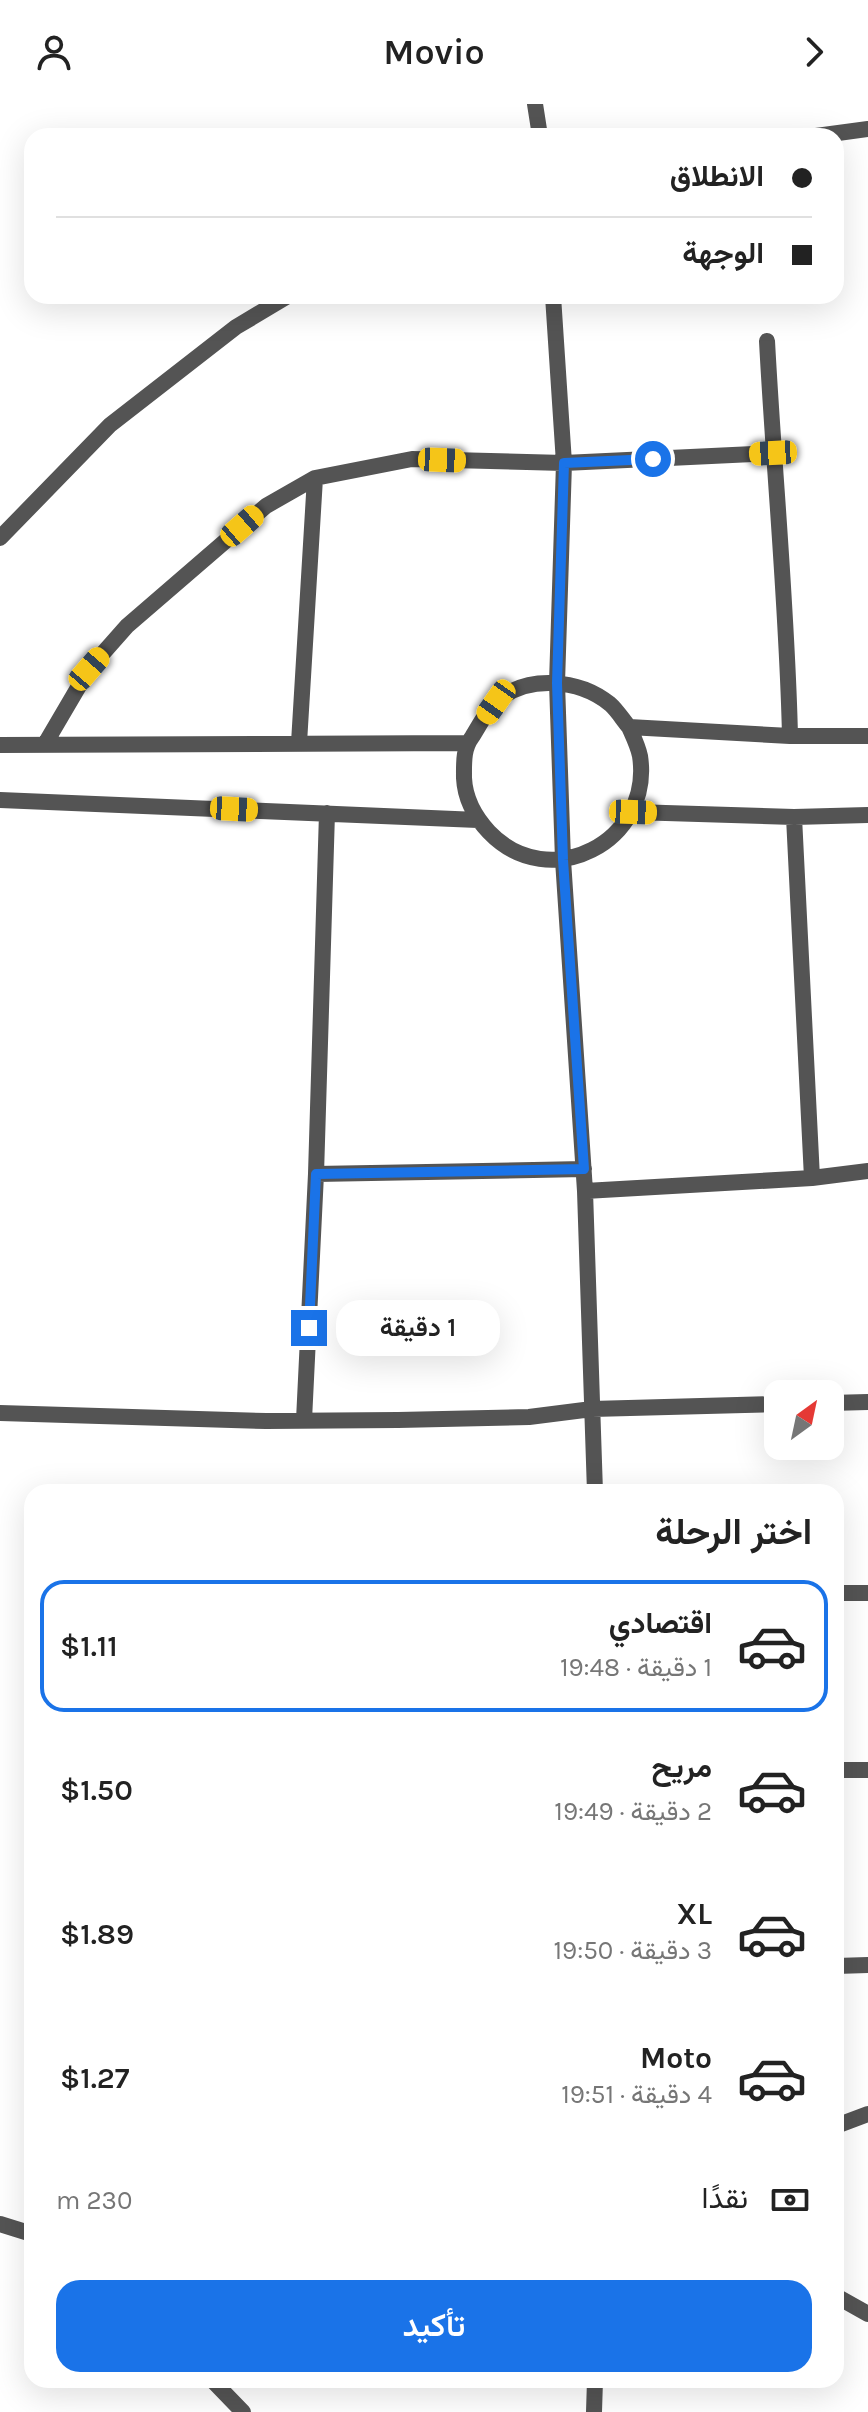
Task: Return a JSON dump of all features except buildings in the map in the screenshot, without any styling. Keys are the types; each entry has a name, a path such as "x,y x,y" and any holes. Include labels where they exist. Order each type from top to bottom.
{"street":[{"path":"535,104 539,128"},
{"path":"844,132 868,129"},
{"path":"0,538 110,425 236,327 275,304"},
{"path":"554,304 564,463 557,683 563,860 584,1169 595,1484"},
{"path":"767,341 788,636 790,736"},
{"path":"45,744 89,669 127,626 266,506 315,478 412,459 564,463 773,453"},
{"path":"299,743 315,478"},
{"path":"557,683 586,689 611,705 629,727 640,754 641,784 633,812 614,835 591,852 563,860 530,857 500,844 478,820 465,790 464,757 467,743 496,702 525,686 557,683"},
{"path":"629,727 790,736 868,736"},
{"path":"0,745 467,743"},
{"path":"0,800 478,820"},
{"path":"633,812 794,817 868,815"},
{"path":"304,1420 316,1174 327,813"},
{"path":"794,817 812,1178"},
{"path":"316,1174 584,1169"},
{"path":"585,1191 812,1178 868,1171"},
{"path":"844,1403 868,1402"},
{"path":"0,1413 304,1420 529,1417 592,1409 764,1404"},
{"path":"844,1593 868,1593"},
{"path":"844,1770 868,1770"},
{"path":"844,1966 868,1965"},
{"path":"844,2123 868,2114"},
{"path":"0,2224 24,2232"},
{"path":"844,2300 868,2314"},
{"path":"220,2388 243,2412"},
{"path":"594,2412 595,2388"}],"route":[{"path":"309,1328 316,1174 584,1169 563,860 557,683 564,463 653,459"}]}
